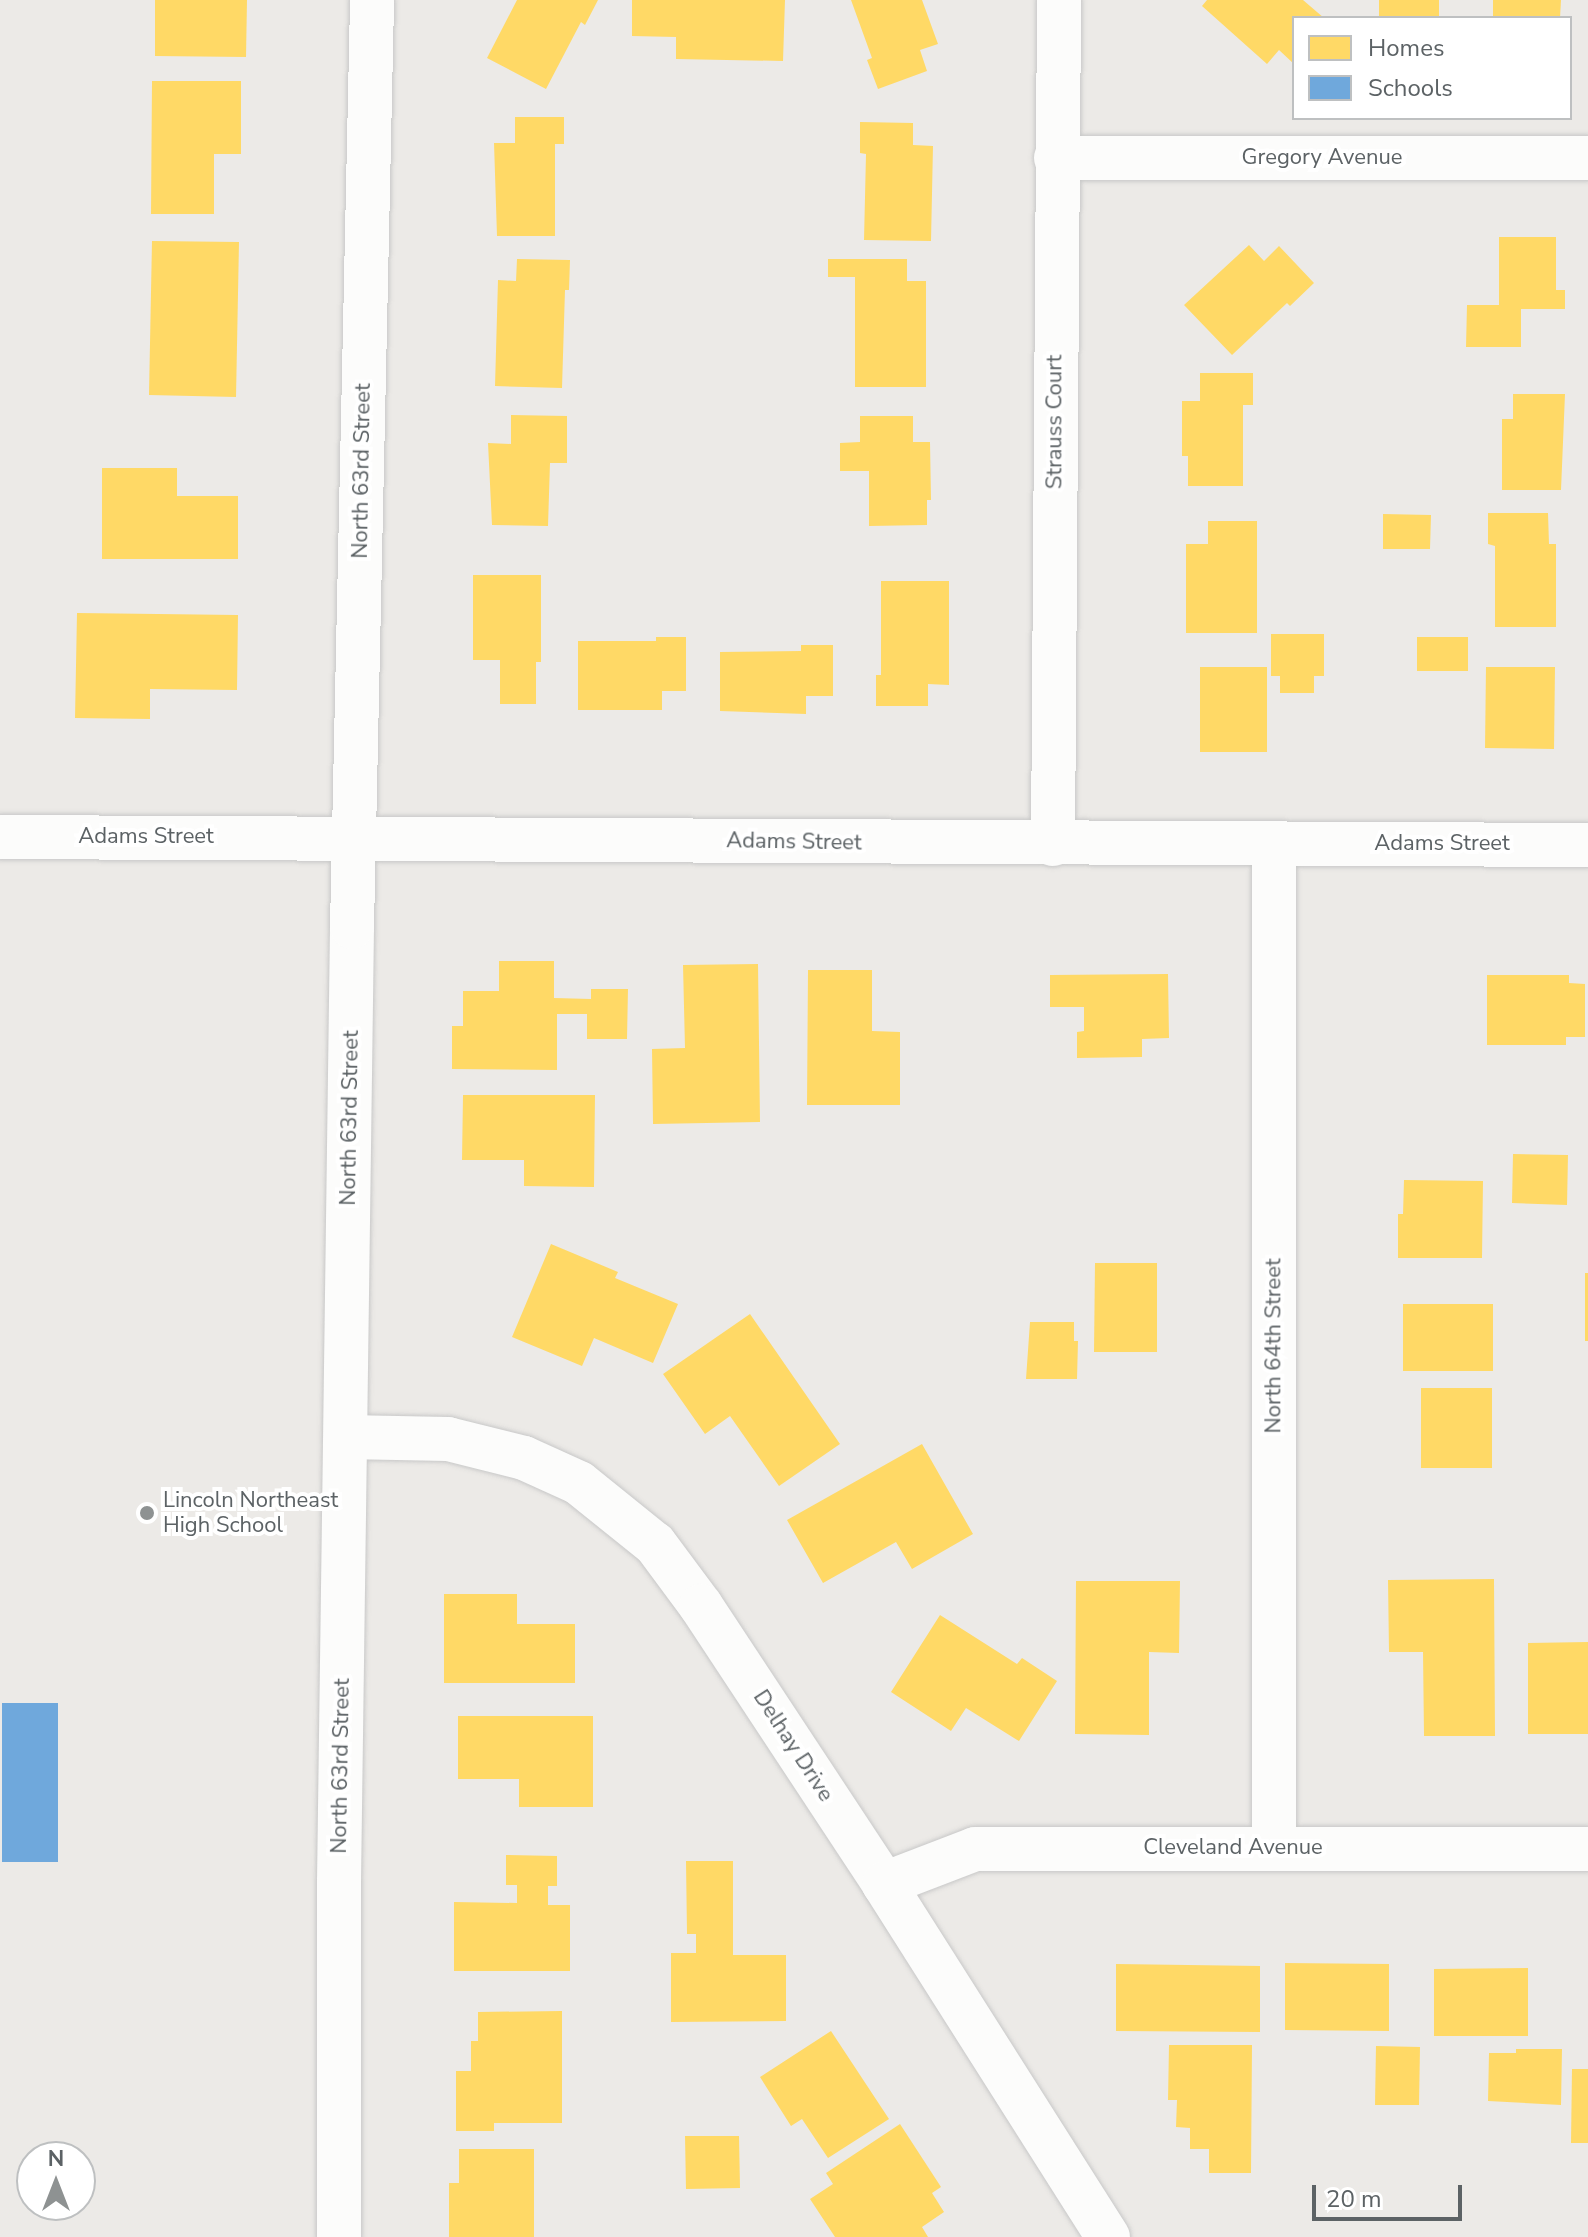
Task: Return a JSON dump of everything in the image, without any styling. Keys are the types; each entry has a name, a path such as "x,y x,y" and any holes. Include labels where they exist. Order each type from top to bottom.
{"street":[{"name":"North 63rd Street","path":"339,2237 339,1882 372,0"},
{"name":"Strauss Court","path":"1053,844 1059,0"},
{"name":"Gregory Avenue","path":"1056,158 1588,158"},
{"name":"Adams Street","path":"0,837 1588,845"},
{"name":"North 64th Street","path":"1274,843 1274,1848"},
{"name":"Delhay Drive","path":"346,1437 448,1439 498,1449 550,1468 579,1483 630,1521 680,1574 884,1884 1108,2237"},
{"name":"Cleveland Avenue","path":"884,1884 975,1849 1588,1849"}],"building: Homes":[{"path":"155,0 247,0 246,57 155,56"},
{"path":"517,0 598,0 585,25 581,22 546,89 487,58"},
{"path":"632,0 785,0 783,61 676,59 676,37 632,36"},
{"path":"851,0 922,0 938,44 920,50 927,71 878,89 867,60 872,58"},
{"path":"1207,0 1303,0 1322,16 1292,16 1292,62 1279,50 1267,64 1202,6"},
{"path":"1379,0 1439,0 1439,16 1379,16"},
{"path":"1493,0 1561,0 1560,16 1493,16"},
{"path":"152,81 241,81 241,154 214,154 214,214 151,214"},
{"path":"515,117 564,117 564,144 555,144 555,236 497,236 494,143 515,143"},
{"path":"860,122 913,123 913,145 933,146 931,241 864,240 866,154 860,153"},
{"path":"1499,237 1556,237 1556,290 1565,290 1565,309 1521,309 1521,347 1466,347 1467,305 1499,305"},
{"path":"152,241 239,242 236,397 149,395"},
{"path":"1249,245 1264,261 1279,246 1314,283 1290,306 1287,303 1232,355 1184,305"},
{"path":"517,259 570,260 569,290 565,290 562,388 495,386 498,280 516,281"},
{"path":"828,259 907,259 907,281 926,281 926,387 855,387 855,277 828,277"},
{"path":"1200,373 1253,373 1253,405 1243,405 1243,486 1188,486 1188,456 1182,456 1182,401 1200,401"},
{"path":"1513,394 1565,394 1561,490 1502,490 1502,419 1513,419"},
{"path":"511,415 567,416 567,463 550,463 548,526 492,525 488,443 511,444"},
{"path":"860,416 913,416 913,442 930,442 931,500 927,500 927,525 869,526 869,471 840,471 840,443 860,442"},
{"path":"102,468 177,468 177,496 238,496 238,559 102,559"},
{"path":"1488,513 1548,513 1549,544 1556,544 1556,627 1495,627 1495,546 1488,544"},
{"path":"1383,514 1431,515 1430,549 1383,549"},
{"path":"1208,521 1257,521 1257,633 1186,633 1186,544 1208,544"},
{"path":"473,575 541,575 541,662 536,662 536,704 500,704 500,660 473,660"},
{"path":"881,581 949,581 949,685 928,684 928,706 876,706 876,675 881,675"},
{"path":"77,613 238,615 237,690 150,689 150,719 75,718"},
{"path":"1271,634 1324,634 1324,676 1314,676 1314,693 1280,693 1280,676 1271,676"},
{"path":"656,637 686,637 686,691 662,691 662,710 578,710 578,641 656,641"},
{"path":"1417,637 1468,637 1468,671 1417,671"},
{"path":"801,645 833,645 833,696 806,696 806,714 720,711 720,652 801,651"},
{"path":"1200,667 1267,667 1267,752 1200,752"},
{"path":"1486,667 1555,667 1554,749 1485,748"},
{"path":"499,961 554,961 554,998 591,999 591,989 628,989 627,1039 587,1039 587,1014 557,1014 557,1070 452,1069 452,1026 463,1026 463,991 499,991"},
{"path":"758,964 760,1122 653,1124 652,1049 685,1048 683,965"},
{"path":"808,970 872,970 872,1031 900,1032 900,1105 807,1105"},
{"path":"1168,974 1169,1038 1142,1039 1142,1057 1077,1058 1077,1032 1084,1031 1084,1007 1050,1007 1050,975"},
{"path":"1487,975 1569,975 1569,983 1585,984 1585,1037 1566,1037 1566,1045 1487,1045"},
{"path":"463,1095 595,1095 594,1187 524,1186 524,1160 462,1160"},
{"path":"1513,1154 1568,1155 1567,1205 1512,1203"},
{"path":"1404,1180 1483,1181 1482,1258 1398,1258 1398,1214 1403,1214"},
{"path":"551,1244 618,1272 615,1278 678,1304 653,1363 594,1338 582,1366 512,1337"},
{"path":"1095,1263 1157,1263 1157,1352 1094,1352"},
{"path":"1585,1273 1588,1273 1588,1341 1585,1341"},
{"path":"1403,1304 1493,1304 1493,1371 1403,1371"},
{"path":"750,1314 840,1444 779,1486 730,1416 705,1434 663,1374"},
{"path":"1030,1322 1074,1322 1074,1341 1078,1341 1077,1379 1026,1379"},
{"path":"1421,1388 1492,1388 1492,1468 1421,1468"},
{"path":"922,1444 973,1534 912,1569 896,1542 823,1583 787,1520"},
{"path":"1494,1579 1495,1736 1424,1736 1423,1652 1389,1652 1388,1580"},
{"path":"1076,1581 1180,1581 1179,1653 1149,1652 1149,1735 1075,1734"},
{"path":"444,1594 517,1594 517,1624 575,1624 575,1683 444,1683"},
{"path":"940,1615 1017,1664 1022,1658 1057,1681 1019,1741 966,1708 951,1731 891,1692"},
{"path":"1588,1642 1588,1734 1528,1734 1528,1643"},
{"path":"458,1716 593,1716 593,1807 519,1807 519,1779 458,1779"},
{"path":"506,1855 557,1856 557,1886 548,1886 548,1905 570,1905 570,1971 454,1971 454,1902 517,1903 517,1885 506,1885"},
{"path":"686,1861 733,1861 733,1955 786,1955 786,2021 671,2022 671,1953 696,1953 696,1934 687,1934"},
{"path":"1285,1963 1389,1964 1389,2031 1285,2030"},
{"path":"1116,1964 1260,1966 1260,2032 1116,2031"},
{"path":"1528,1968 1528,2036 1434,2036 1434,1969"},
{"path":"562,2011 562,2123 494,2123 494,2131 456,2131 456,2071 471,2071 471,2041 478,2041 478,2012"},
{"path":"831,2031 889,2119 828,2158 802,2119 791,2126 760,2077"},
{"path":"1169,2045 1252,2045 1251,2173 1209,2173 1209,2149 1190,2149 1190,2128 1176,2127 1177,2100 1168,2100"},
{"path":"1376,2046 1420,2047 1419,2105 1375,2105"},
{"path":"1516,2049 1562,2049 1561,2105 1488,2101 1489,2053 1516,2053"},
{"path":"1572,2069 1588,2069 1588,2143 1571,2143"},
{"path":"900,2124 941,2187 932,2193 944,2212 922,2227 928,2237 835,2237 810,2199 833,2184 826,2173"},
{"path":"685,2136 739,2136 740,2188 686,2189"},
{"path":"459,2149 534,2149 534,2237 449,2237 449,2183 459,2183"}],"building: Schools":[{"path":"2,1703 58,1703 58,1862 2,1862"}],"place":[{"name":"Lincoln Northeast High School","path":"147,1513"}]}
